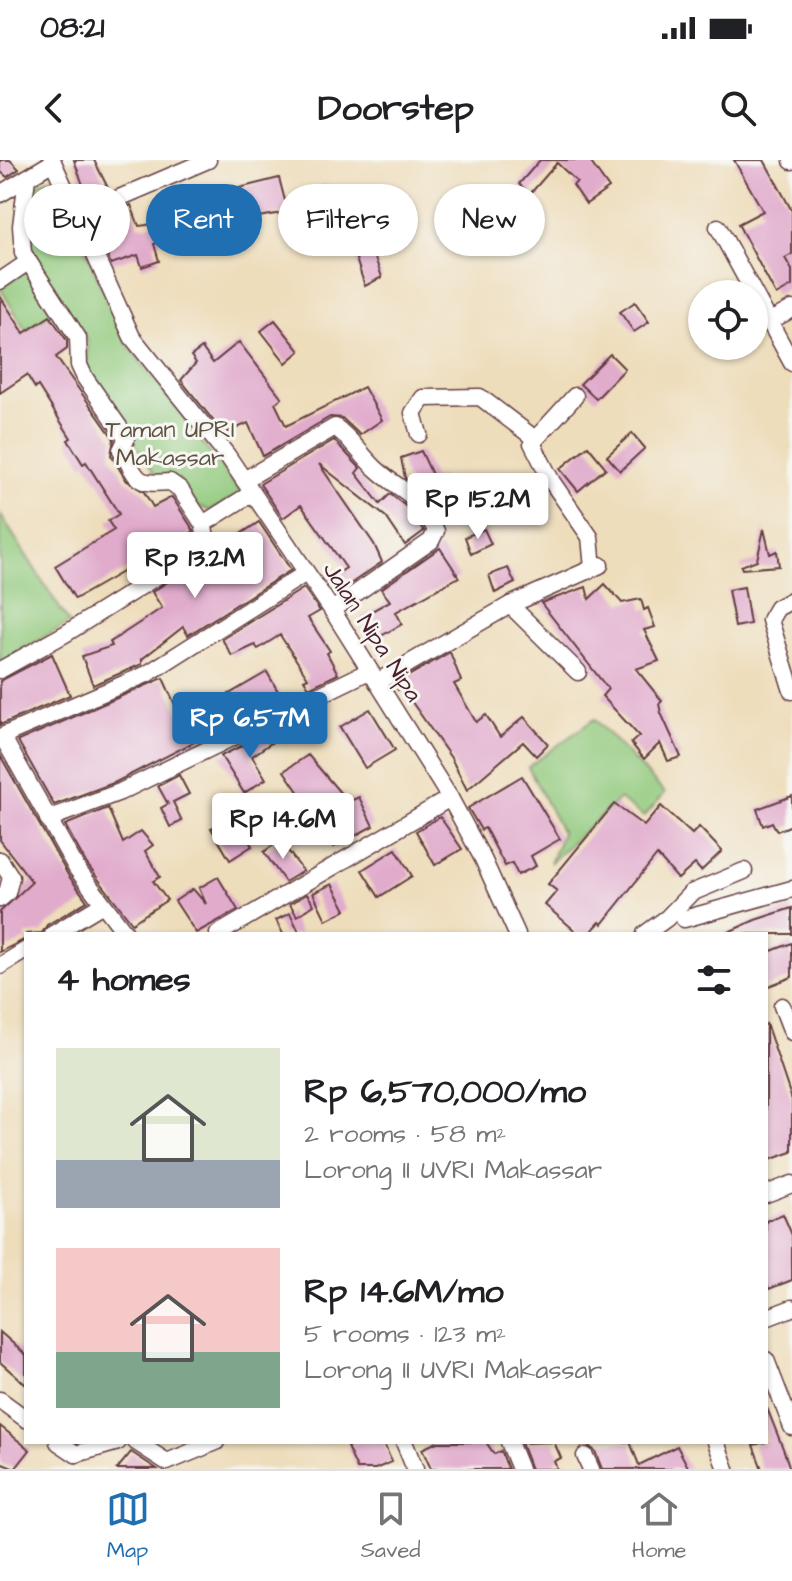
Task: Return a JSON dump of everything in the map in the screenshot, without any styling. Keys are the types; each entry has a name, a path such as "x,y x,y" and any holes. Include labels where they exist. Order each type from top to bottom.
{"street":[{"path":"130,194 209,160"},
{"path":"0,194 53,161"},
{"name":"Jalan Nipa Nipa","path":"53,161 63,184"},
{"path":"0,670 65,634 199,550 207,540 203,524 180,489 170,482 147,485 138,478 121,450 126,440 121,428 81,369 78,338 22,250 21,226 27,178"},
{"path":"718,227 772,320 792,363"},
{"name":"Jalan Nipa Nipa","path":"95,256 132,337 248,487 332,610 450,798 483,859 516,932"},
{"path":"0,281 28,262"},
{"path":"772,320 792,309"},
{"path":"534,438 575,396"},
{"path":"48,819 133,786 373,676 510,605 597,566 590,537 552,482 535,450 534,438 480,397 423,398 413,413 419,434"},
{"path":"203,524 248,487 335,427 376,469 411,492 436,531 431,541 332,610"},
{"path":"124,932 77,869 5,746 4,734 130,683 306,573"},
{"path":"792,600 777,608 770,620 792,691"},
{"path":"510,605 578,672"},
{"path":"221,932 450,798"},
{"path":"0,860 11,877 7,893 0,899"},
{"path":"648,932 667,918 691,893 744,871"},
{"path":"684,919 792,889"},
{"path":"56,932 103,904"},
{"path":"0,966 24,951"},
{"path":"780,1006 792,1032"},
{"path":"768,1193 792,1184"},
{"path":"768,1317 792,1308"},
{"path":"768,1365 792,1427"},
{"path":"0,1400 24,1418"},
{"path":"59,1444 71,1462 113,1444"},
{"path":"139,1444 165,1462 208,1444"},
{"path":"405,1444 415,1469"},
{"path":"510,1444 520,1469"},
{"path":"717,1444 726,1469"}],"green space":[{"name":"Taman UPRI Makassar","path":"53,177 56,184 37,184"},
{"name":"Taman UPRI Makassar","path":"35,256 88,256 128,345 241,494 210,511 198,506 169,474 156,476 85,365 89,343 40,269"},
{"path":"25,271 52,312 26,330 0,288"},
{"path":"0,514 69,623 0,662"},
{"path":"594,719 665,793 644,817 619,799 550,863 562,833 528,767"}],"building":[{"path":"0,160 10,160 19,169 7,177 0,171"},
{"path":"74,160 94,160 106,184 83,184"},
{"path":"540,160 589,160 609,188 586,204 573,185 577,182 557,163 539,184 519,184"},
{"path":"734,160 764,160 792,211 792,254 785,258 792,270 792,286 776,295 738,224 763,211"},
{"path":"279,178 278,214 262,216 262,184 255,184"},
{"path":"131,205 139,226 146,225 146,256 158,256 159,261 142,267 138,255 111,264 107,256 130,256"},
{"path":"355,256 374,256 382,277 365,286"},
{"path":"0,296 24,333 50,316 67,341 67,349 56,357 114,439 111,455 126,480 144,492 153,507 172,497 194,531 75,599 55,566 114,530 108,521 119,514 86,462 83,464 68,440 71,438 38,386 35,388 27,375 0,393"},
{"path":"635,302 649,322 634,332 620,312"},
{"path":"275,320 300,351 286,363 261,331"},
{"path":"239,342 282,398 275,403 286,426 364,387 382,420 360,435 342,418 330,417 263,456 248,423 224,434 181,380 196,363 191,356 202,348 213,363"},
{"path":"610,354 625,369 596,399 580,384"},
{"path":"632,433 645,448 620,471 607,456"},
{"path":"334,440 360,468 356,473 380,504 390,494 408,508 424,531 405,545 386,517 319,464 374,544 382,562 340,591 330,579 346,568 301,505 283,518 260,484"},
{"path":"588,446 606,468 578,491 560,469"},
{"path":"421,451 435,481 441,476 454,490 435,507 405,478 401,458"},
{"path":"259,522 291,570 188,635 183,627 142,659 142,664 93,685 82,656 112,646 110,642 162,608 152,592"},
{"path":"484,529 491,544 471,554 465,537"},
{"path":"764,529 770,554 777,551 779,566 742,569 741,566 757,560"},
{"path":"440,548 459,577 396,612 402,624 374,640 361,617 390,601 381,589"},
{"path":"508,568 515,583 495,593 489,575"},
{"path":"605,584 622,603 641,599 644,610 648,608 655,627 644,630 659,661 636,669 662,701 659,704 661,713 681,757 668,761 660,743 644,759 631,743 639,736 602,696 608,689 541,603 586,587 589,599"},
{"path":"744,587 750,624 735,627 728,590"},
{"path":"304,588 320,611 308,618 330,651 327,653 338,674 309,688 304,680 308,678 280,635 258,649 255,645 232,656 222,639"},
{"path":"450,652 461,681 454,684 476,722 486,715 500,737 524,717 548,744 536,756 523,742 467,790 451,758 402,688 398,690 395,684"},
{"path":"52,654 70,695 0,725 0,681"},
{"path":"267,672 280,695 266,705 116,782 54,805 18,741 163,678 181,718 188,718"},
{"path":"370,709 395,750 365,768 340,727"},
{"path":"282,726 287,732 252,756 266,779 244,793 221,756"},
{"path":"0,755 68,875 87,901 47,925 43,932 24,932 24,940 0,952 0,912 32,882 0,840"},
{"path":"308,755 348,802 359,797 373,826 334,847 310,809 282,823 273,806 301,796 284,771"},
{"path":"179,775 189,794 173,802 182,821 170,827 161,808 168,804 158,786"},
{"path":"522,776 560,839 531,856 536,866 518,875 512,863 505,866 485,828 481,830 468,808"},
{"path":"792,796 792,825 777,831 772,822 763,826 757,809"},
{"path":"614,804 644,826 661,806 692,834 699,827 722,851 701,871 695,864 678,879 657,855 602,924 600,922 591,932 577,932 545,905 557,891 548,884"},
{"path":"108,808 123,843 141,831 153,845 145,851 160,877 153,881 167,900 132,923 86,863 65,825"},
{"path":"440,817 462,849 435,865 416,831"},
{"path":"235,819 252,846 230,860 211,828"},
{"path":"280,840 303,871 285,882 264,852"},
{"path":"396,849 412,876 379,897 362,870"},
{"path":"218,877 238,910 195,932 175,901 193,889 206,904 199,888"},
{"path":"332,884 346,910 326,920 313,893"},
{"path":"307,894 314,905 297,916 290,904"},
{"path":"792,908 792,934 728,932"},
{"path":"290,913 299,932 282,932 276,920"},
{"path":"792,943 792,977 768,986 768,952"},
{"path":"768,1029 792,1100 792,1152 768,1160"},
{"path":"783,1214 792,1235 792,1280 769,1289 768,1287 768,1220"},
{"path":"0,1332 24,1353 24,1383 0,1362"},
{"path":"768,1411 790,1469 762,1469 753,1445 768,1444"},
{"path":"0,1426 30,1450 15,1469 0,1463"},
{"path":"354,1444 384,1444 392,1462 375,1469 357,1469 347,1447"},
{"path":"433,1444 487,1444 494,1454 501,1451 508,1469 431,1469 422,1449"},
{"path":"521,1444 555,1444 561,1458 554,1461 557,1469 531,1469"},
{"path":"586,1444 631,1444 639,1465 677,1446 689,1469 602,1469 595,1451"},
{"path":"131,1452 157,1469 117,1469"}]}
